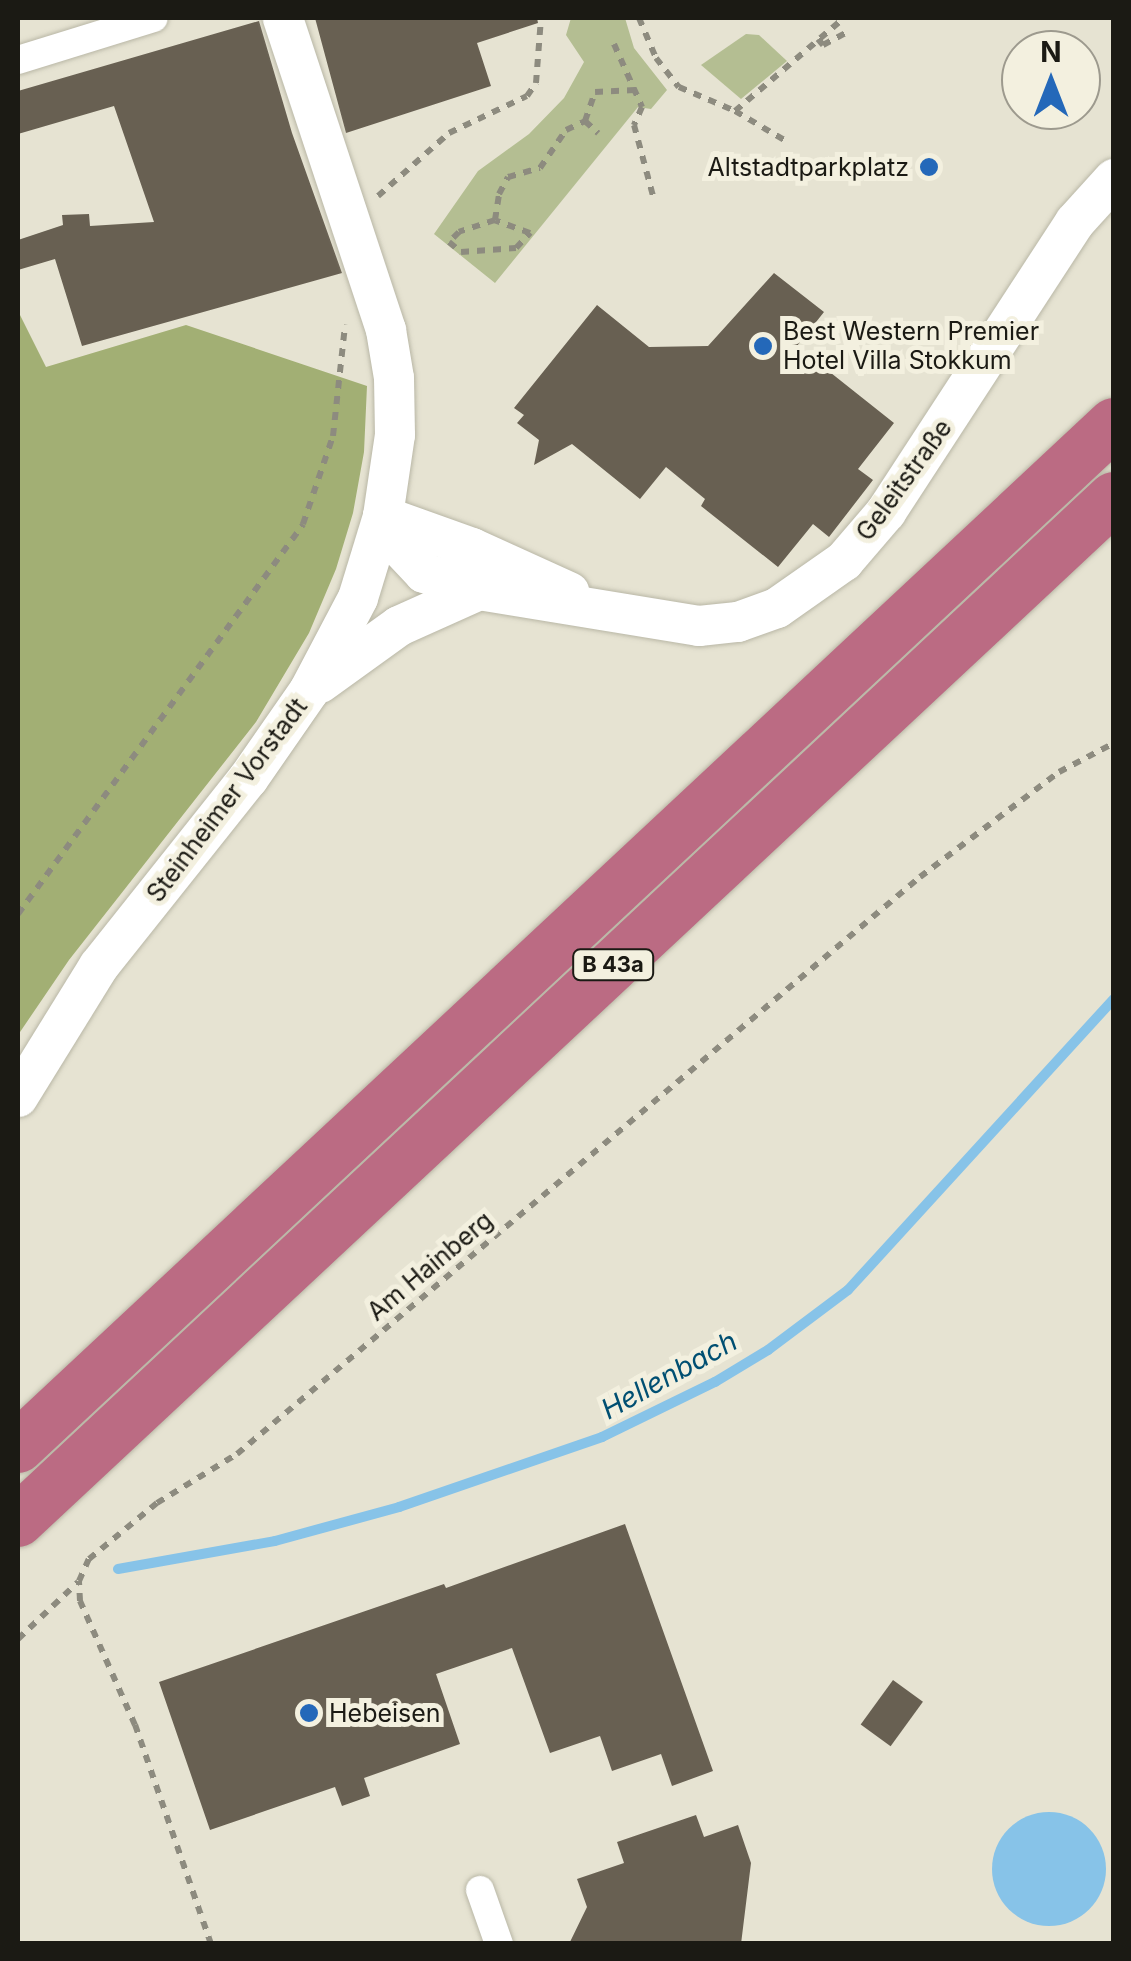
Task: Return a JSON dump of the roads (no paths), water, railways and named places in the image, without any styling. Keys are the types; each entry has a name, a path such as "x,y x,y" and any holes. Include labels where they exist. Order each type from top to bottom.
{"highway":[{"name":"B 43a","path":"18,1447 1114,424"},
{"name":"B 43a","path":"18,1522 1114,498"}],"main road":[{"name":"Steinheimer Vorstadt","path":"18,1097 99,966 248,779 309,691 358,598 383,516 395,435 394,378 386,330 282,18"},
{"name":"Geleitstraße","path":"383,516 395,542 424,573 479,590 597,606 698,626 738,622 777,608 844,561 886,512 1075,222 1114,179"},
{"name":"Geleitstraße","path":"383,516 472,548 597,606"},
{"path":"309,691 399,626 479,590"}],"street":[{"path":"18,60 154,18"},
{"path":"480,1890 499,1944"}],"water":[{"path":"1049,1812 1071,1816 1089,1829 1102,1847 1106,1869 1102,1891 1089,1909 1071,1922 1049,1926 1027,1922 1009,1909 996,1891 992,1869 996,1847 1009,1829 1027,1816"}],"waterway":[{"name":"Hellenbach","path":"118,1569 275,1541 399,1507 602,1437 715,1382 768,1350 848,1290 1114,999"}],"place":[{"name":"Altstadtparkplatz","path":"929,167"},
{"name":"Best Western Premier Hotel Villa Stokkum","path":"763,346"},
{"name":"Hebeisen","path":"309,1713"}]}
